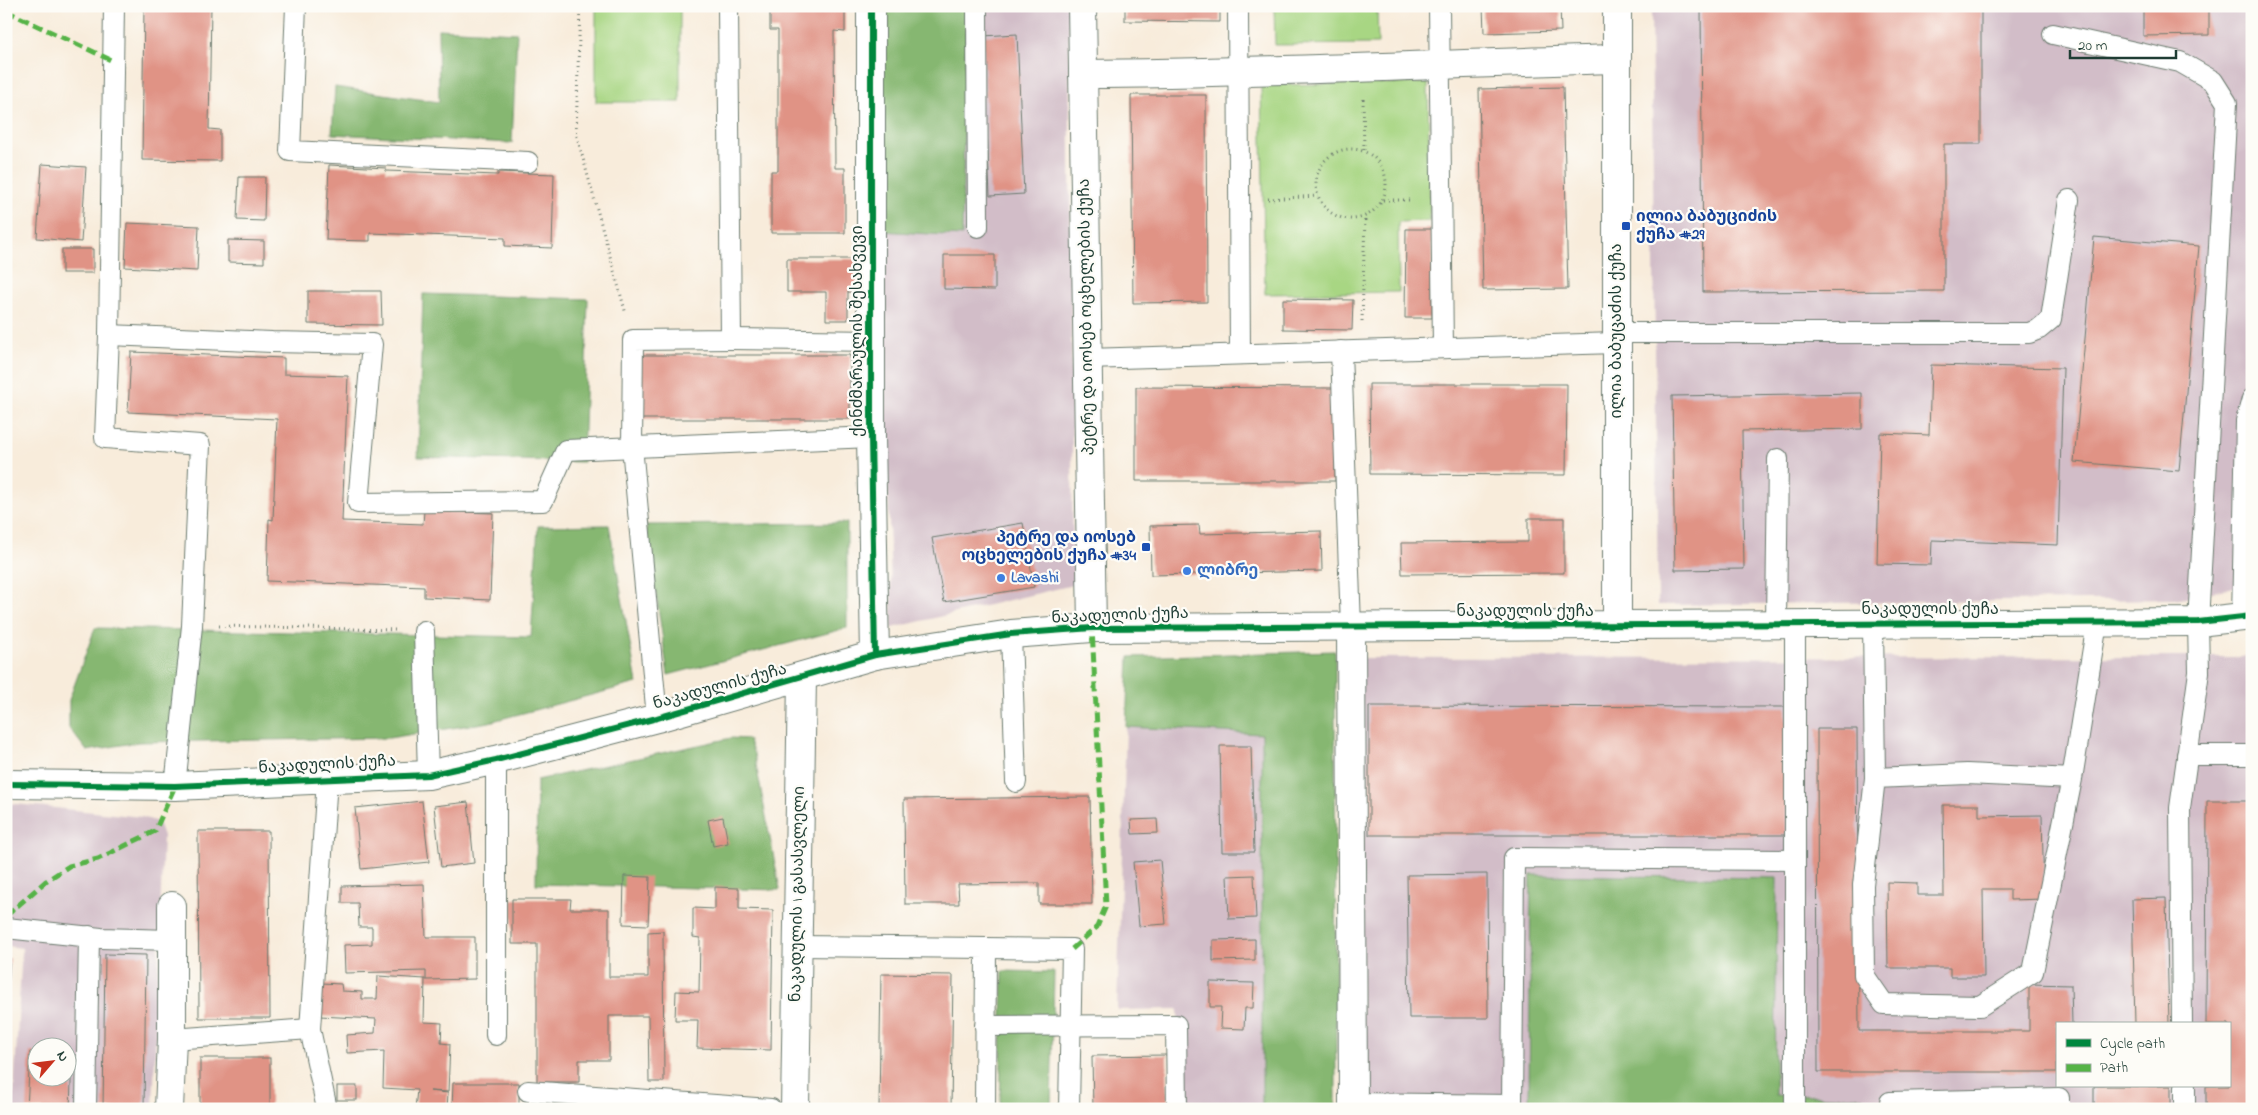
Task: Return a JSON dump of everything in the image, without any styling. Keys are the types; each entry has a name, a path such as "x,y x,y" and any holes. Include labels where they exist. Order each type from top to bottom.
{"street":[{"name":"ქინძმარაულის შესახვევი","path":"871,6 871,437 875,655"},
{"name":"პეტრე და იოსებ ოცხელების ქუჩა","path":"1082,6 1092,628"},
{"name":"ილია ბაბუცაძის ქუჩა","path":"1617,6 1618,625"},
{"path":"1083,74 1239,73 1363,66 1617,59"},
{"name":"ნაკადულის ქუჩა","path":"6,784 175,786 428,775 496,760 657,718 802,678 875,655 1012,634 1092,628 2097,623 2198,622 2247,618"},
{"path":"1351,626 1353,1106"},
{"name":"ნაკადულის I გასასვლელი","path":"795,1109 802,678"},
{"path":"169,1109 172,1039 172,906"}],"lane":[{"path":"114,6 110,335 105,438 200,446 192,626 175,786"},
{"path":"296,6 290,151 528,162"},
{"path":"728,6 731,340"},
{"path":"977,6 978,227"},
{"path":"1238,6 1240,354"},
{"path":"1438,6 1443,348"},
{"path":"2053,34 2180,62 2213,81 2227,103 2198,622 2199,672 2180,808 2182,1022"},
{"path":"1087,359 1443,348 1617,338 2028,333 2038,329 2051,319 2070,200"},
{"path":"110,335 372,344 358,503 543,501 566,450 871,437"},
{"path":"657,718 632,446 633,340 872,341"},
{"path":"1341,351 1351,626"},
{"path":"2247,618 2246,420 2252,399"},
{"path":"1778,459 1795,860 1795,1109"},
{"path":"1873,624 1875,778 1863,885 1864,975 1884,1004 1980,1006 2033,972 2072,779 2097,623"},
{"path":"424,631 428,775"},
{"path":"1012,634 1016,782"},
{"path":"2187,755 2252,755"},
{"path":"496,760 496,1035"},
{"path":"1875,778 1967,774 2072,779"},
{"path":"327,780 310,1029 327,1109"},
{"path":"1353,1106 1512,1107 1514,858 1795,860"},
{"path":"6,928 89,936 171,940"},
{"path":"86,1109 89,936"},
{"path":"798,946 1072,950 1068,1109"},
{"path":"985,1109 986,948"},
{"path":"985,1026 1176,1025 1177,1109"},
{"path":"172,1039 310,1029"},
{"path":"2184,1088 2186,1109"},
{"path":"528,1091 771,1109"},
{"path":"1890,1109 1890,1102 2059,1098 2059,1109"}],"path":[{"path":"580,6 576,133 633,340"},
{"path":"1363,66 1364,151"},
{"path":"1352,148 1364,151 1374,156 1382,166 1387,189 1378,207 1365,217 1348,219 1332,214 1318,196 1317,174 1330,155 1352,148"},
{"path":"1239,201 1318,196"},
{"path":"1362,350 1365,217"},
{"path":"192,626 424,631"}],"shaded area":[{"path":"966,6 1069,6 1073,585 892,628 881,231 962,236"},
{"path":"1651,6 2252,6 2252,583 2181,599 1658,605"},
{"path":"2252,654 2252,1109 1362,1109 1359,658 2242,657"},
{"path":"1126,727 1262,734 1262,1109 1178,1109 1178,1009 1117,1010"},
{"path":"6,803 142,817 158,822 163,836 153,1109 13,1109 22,948 6,946"}],"green space":[{"path":"596,6 680,6 680,102 596,102"},
{"path":"884,6 966,6 962,236 881,231"},
{"path":"1274,6 1377,6 1378,44 1275,45"},
{"path":"438,29 517,33 512,143 332,134 335,87 439,102"},
{"path":"1428,83 1430,221 1398,222 1399,292 1265,294 1261,85"},
{"path":"423,294 588,299 583,462 418,457"},
{"path":"847,523 847,628 668,675 646,525"},
{"path":"609,525 637,683 489,722 389,738 138,742 87,751 69,728 69,700 95,628 531,637 538,526"},
{"path":"1335,651 1336,1109 1262,1109 1262,734 1126,727 1129,657"},
{"path":"731,738 748,739 754,754 780,890 536,884 537,780"},
{"path":"1531,875 1777,878 1775,1095 1863,1097 1863,1109 1529,1109"},
{"path":"1003,971 1054,972 1051,1109 1000,1109"}],"building":[{"path":"144,6 211,6 209,129 220,130 220,161 142,160"},
{"path":"770,6 845,6 845,32 834,31 835,168 845,168 845,233 771,233 771,171 778,171 778,30 770,30"},
{"path":"1125,6 1220,6 1220,22 1125,21"},
{"path":"1483,6 1560,6 1561,31 1484,33"},
{"path":"1701,6 1981,6 1981,144 1944,144 1944,291 1703,292"},
{"path":"2143,6 2209,6 2209,35 2143,36"},
{"path":"1017,34 1024,194 990,196 983,36"},
{"path":"1563,87 1568,289 1483,290 1479,89"},
{"path":"1131,95 1206,95 1207,302 1133,303"},
{"path":"42,164 86,167 81,242 37,238"},
{"path":"329,165 386,168 386,171 498,175 498,172 554,174 552,248 505,246 505,238 370,233 370,241 326,240"},
{"path":"239,177 265,177 264,221 237,220"},
{"path":"127,223 199,226 197,271 125,267"},
{"path":"1406,229 1432,229 1432,318 1405,318"},
{"path":"2094,237 2199,246 2179,471 2074,462"},
{"path":"228,240 264,241 264,263 228,262"},
{"path":"62,249 93,249 93,273 62,273"},
{"path":"944,255 995,255 995,290 944,289"},
{"path":"787,259 857,259 857,292 848,292 848,320 826,320 826,292 787,292"},
{"path":"308,291 381,291 382,325 308,324"},
{"path":"1283,299 1353,300 1352,330 1283,329"},
{"path":"131,352 284,358 284,374 348,376 342,521 423,524 424,511 493,513 490,600 424,597 424,587 267,581 269,519 273,520 277,419 128,412"},
{"path":"641,355 850,355 850,419 641,419"},
{"path":"1931,365 2063,368 2058,545 1932,540 1931,565 1877,564 1880,433 1929,435"},
{"path":"1369,384 1567,384 1566,475 1370,474"},
{"path":"1136,387 1335,388 1335,481 1136,481"},
{"path":"1862,393 1862,429 1742,431 1744,569 1675,570 1672,396"},
{"path":"1528,518 1564,518 1564,573 1402,574 1401,543 1528,542"},
{"path":"1023,523 1034,587 944,602 932,538"},
{"path":"1199,525 1200,534 1321,531 1322,571 1151,575 1150,526"},
{"path":"1369,706 1786,707 1786,835 1369,835"},
{"path":"1817,729 1857,729 1859,1031 2029,1031 2029,984 2071,985 2072,1022 2056,1022 2056,1072 1818,1072"},
{"path":"1220,746 1251,746 1254,852 1222,852"},
{"path":"1090,797 1092,904 1039,904 1039,883 958,884 959,904 905,904 904,799"},
{"path":"422,801 429,862 361,869 355,808"},
{"path":"2207,801 2252,801 2252,1109 2206,1109 2206,1088 2230,1088 2230,1022 2206,1022"},
{"path":"468,802 474,863 441,867 434,806"},
{"path":"1943,805 1979,805 1979,816 2042,815 2044,899 2010,900 2010,889 1983,889 1984,977 1950,977 1950,968 1888,968 1887,882 1917,883 1917,895 1944,895"},
{"path":"723,817 728,843 713,846 708,820"},
{"path":"1157,819 1158,833 1132,834 1131,820"},
{"path":"198,831 269,831 270,1018 199,1018"},
{"path":"1160,860 1166,924 1139,926 1133,862"},
{"path":"1487,874 1488,1018 1409,1018 1407,875"},
{"path":"1254,875 1256,918 1229,919 1227,876"},
{"path":"624,876 650,877 648,925 623,924"},
{"path":"424,884 426,937 475,937 475,979 426,980 426,971 345,973 344,945 372,944 372,927 359,927 358,903 342,903 342,886"},
{"path":"715,887 739,888 739,909 773,910 771,1050 697,1048 698,1020 675,1020 676,991 699,992 700,938 693,937 693,908 715,909"},
{"path":"2166,898 2169,1022 2135,1022 2132,899"},
{"path":"512,899 571,899 570,909 609,909 609,977 648,977 648,932 663,931 664,1082 649,1082 648,1016 609,1016 609,1060 579,1060 579,1082 537,1082 537,944 512,944"},
{"path":"1255,939 1255,960 1213,961 1213,940"},
{"path":"105,954 146,955 144,1109 103,1109"},
{"path":"6,958 10,958 8,990 6,990"},
{"path":"881,974 953,975 951,1109 879,1109"},
{"path":"378,976 425,979 424,1022 442,1023 441,1043 450,1044 448,1092 430,1091 448,1093 447,1109 415,1109 417,1090 383,1088 384,1051 347,1053 346,1035 375,1033 376,1019 320,1016 321,983 341,984 342,991 362,992 362,999 377,999"},
{"path":"1210,982 1254,983 1253,1008 1245,1008 1244,1029 1220,1028 1221,1007 1210,1007"},
{"path":"1167,1055 1168,1109 1093,1109 1092,1056"},
{"path":"200,1058 270,1058 270,1109 200,1109"},
{"path":"453,1083 519,1083 519,1109 452,1109"},
{"path":"337,1086 357,1086 357,1100 337,1100"},
{"path":"28,1088 71,1088 70,1109 27,1109"},
{"path":"2094,1088 2171,1088 2171,1109 2094,1109"}],"marked path":[{"path":"6,11 113,61"},
{"path":"1072,949 1097,927 1106,906 1092,628"},
{"path":"6,916 46,881 69,866 98,859 155,831 175,786"}],"cycle path":[{"path":"871,6 871,437 875,655"},
{"path":"6,784 175,786 428,775 496,760 657,718 875,655 1011,634 1092,628 2198,622 2252,616"}],"place":[{"name":"ილია ბაბუციძის ქუჩა #29","path":"1626,226"},
{"name":"პეტრე და იოსებ ოცხელების ქუჩა #34","path":"1146,547"},
{"name":"ლიბრე","path":"1187,571"},
{"name":"Lavashi","path":"1001,578"}]}
